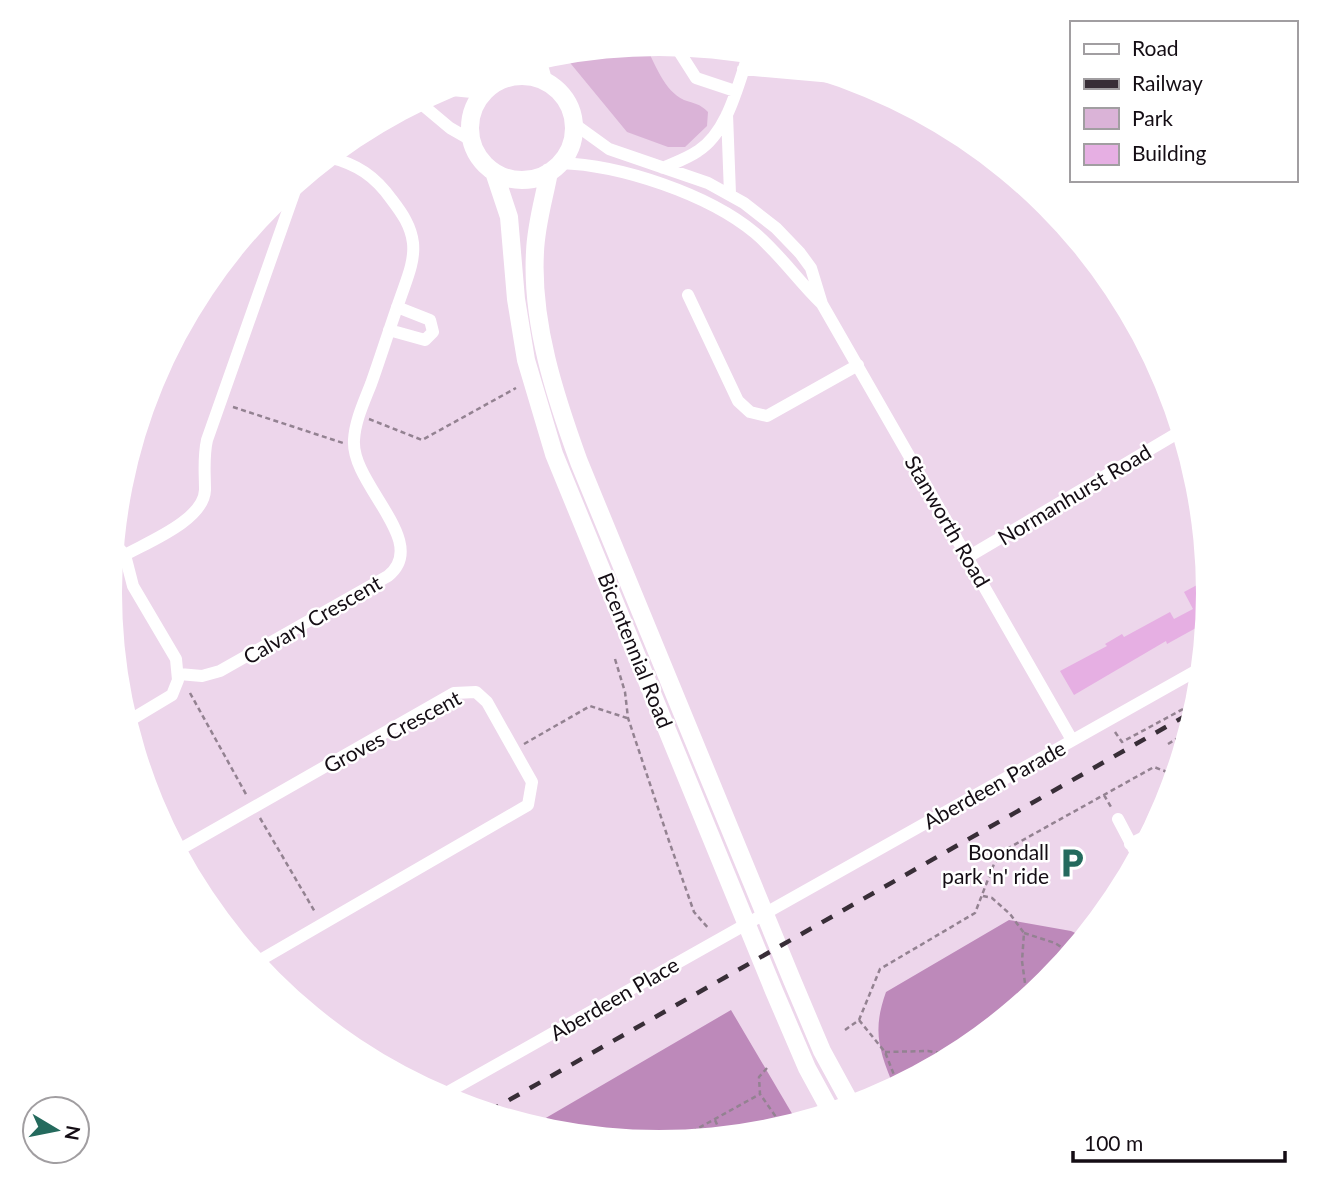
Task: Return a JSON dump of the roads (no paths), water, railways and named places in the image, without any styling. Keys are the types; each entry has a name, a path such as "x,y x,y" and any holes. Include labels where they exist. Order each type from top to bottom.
{"main road":[{"path":"489,83 473,108 471,140 476,153 494,173 522,180 555,168 570,144 573,123 564,98 544,80 540,69"},
{"path":"492,82 517,76 544,80"},
{"name":"Bicentennial Road","path":"555,168 538,218 535,271 543,337 558,400 579,462 753,887 822,1051 847,1096"},
{"name":"Bicentennial Road","path":"494,173 509,217 516,299 526,360 554,454 774,991 807,1068 826,1104"}],"street":[{"path":"682,57 696,78 735,91"},
{"path":"663,168 703,148 727,114 745,63"},
{"path":"743,69 797,74"},
{"path":"427,108 450,128 471,140"},
{"path":"727,114 730,194"},
{"name":"Stanworth Road","path":"573,123 609,149 730,194 776,228 800,253 811,268 822,304"},
{"name":"Calvary Crescent","path":"179,674 202,676 220,671 396,570 403,554 403,546 360,470 354,443 359,416 414,256 408,225 375,179 351,164 340,161"},
{"name":"Stanworth Road","path":"555,168 589,164 616,171 718,209 758,236 822,304 1072,740"},
{"path":"136,716 172,695 179,674 173,653 134,586 125,555 187,519 200,507 205,491 203,454 291,202"},
{"path":"688,295 738,401 750,412 766,416 858,365"},
{"path":"389,330 425,340 433,332 430,320 397,307"},
{"name":"Normanhurst Road","path":"968,557 1173,436"},
{"name":"Aberdeen Parade","path":"787,900 1189,675"},
{"name":"Groves Crescent","path":"186,846 461,691 482,696 532,782 530,800 524,809 264,957"},
{"path":"1118,819 1132,847"},
{"path":"1130,844 1135,841"},
{"name":"Aberdeen Place","path":"454,1089 787,900"}],"railway":[{"path":"499,1106 1181,718"}],"place":[{"name":"Boondall park 'n' ride","path":"1072,863"}]}
